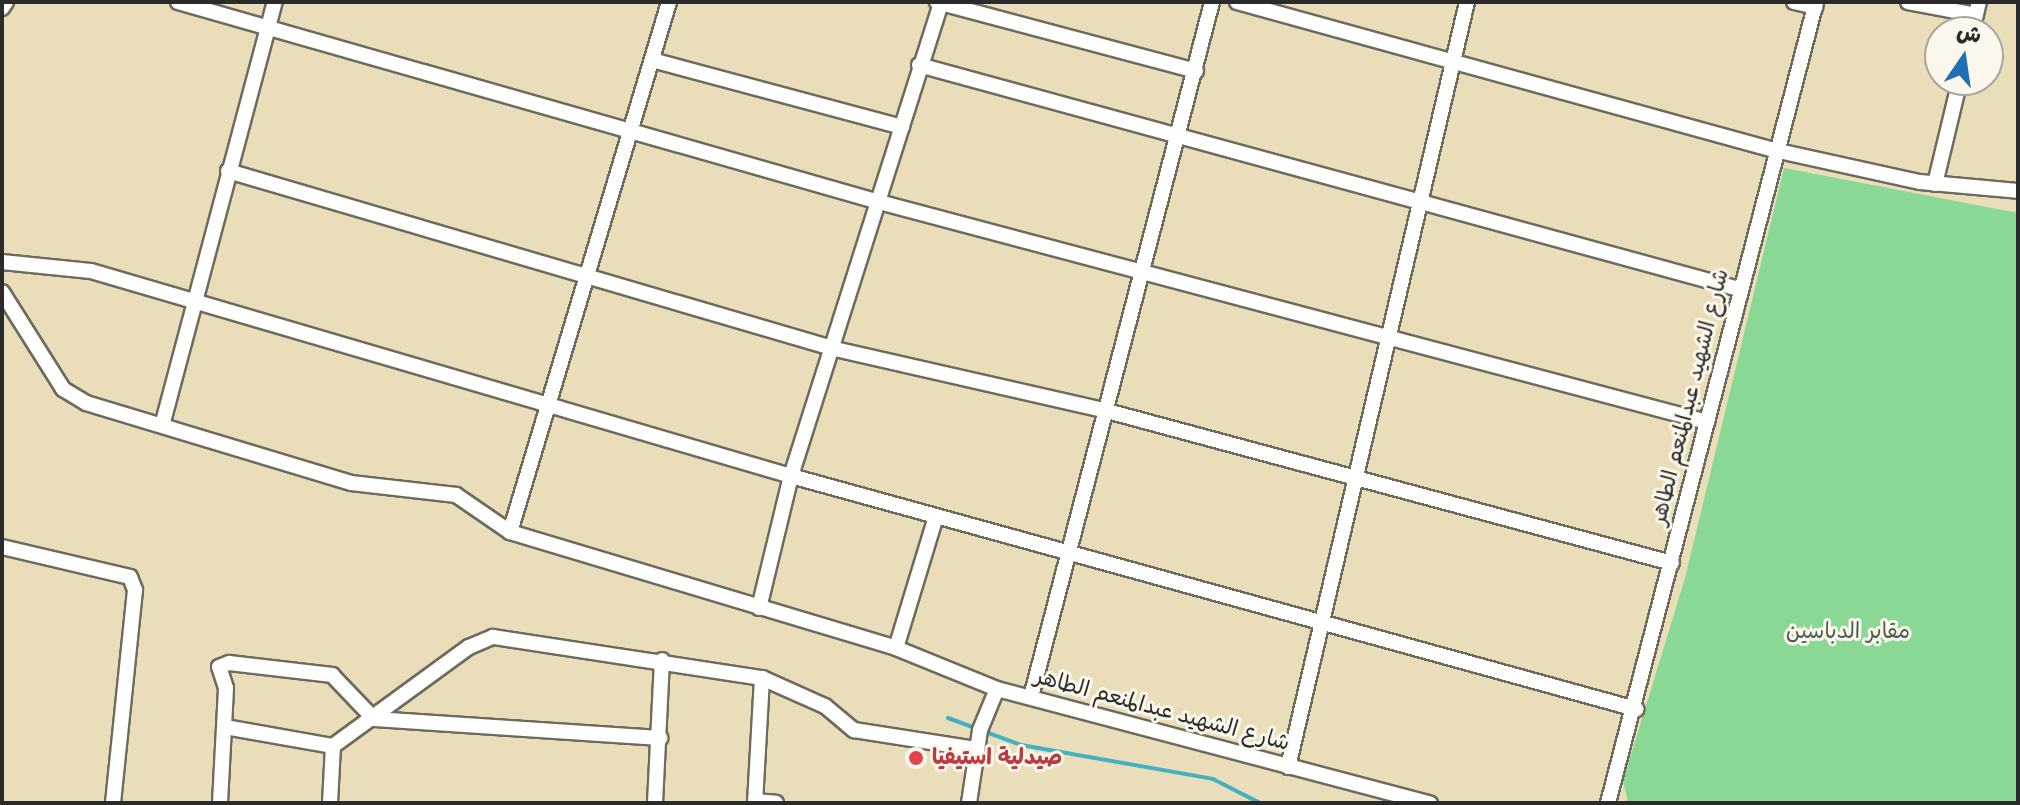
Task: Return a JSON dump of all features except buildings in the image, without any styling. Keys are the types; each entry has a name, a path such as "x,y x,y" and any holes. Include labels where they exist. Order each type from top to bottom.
{"street":[{"path":"2,8 6,2"},
{"path":"178,2 266,31 632,128 879,202 1384,340 1707,422"},
{"path":"163,422 192,301 275,2"},
{"path":"510,532 544,403 669,2"},
{"path":"759,608 791,476 835,349 939,2 1196,71"},
{"path":"1031,697 1073,553 1212,2"},
{"path":"1237,2 1774,150 1935,184 2018,191"},
{"path":"1288,767 1352,476 1467,2"},
{"path":"1794,2 1815,5"},
{"path":"1908,2 1977,9"},
{"name":"شارع الشهيد عبدالمنعم الطاهر","path":"1608,803 1636,709 1774,150 1815,5"},
{"path":"652,60 902,127"},
{"path":"919,65 1418,205 1739,289"},
{"path":"1935,184 1956,96"},
{"path":"228,171 835,349 1107,411 1672,563"},
{"path":"2,262 91,271 791,476 1636,709"},
{"name":"شارع الشهيد عبدالمنعم الطاهر","path":"2,292 63,389 86,403 163,422 351,483 456,495 510,532 896,648 997,689 1430,803"},
{"path":"896,648 936,516"},
{"path":"2,547 130,577 135,590 113,803"},
{"path":"225,727 333,746 469,647 493,637 662,660 762,678 825,706 854,730 976,749"},
{"path":"655,803 662,660"},
{"path":"220,803 225,727 219,667 229,663 332,675 374,719 660,738"},
{"path":"762,678 755,802 776,803"},
{"path":"969,803 976,749 997,689"},
{"path":"330,803 333,746"}],"green space":[{"name":"مقابر الدباسين","path":"1784,168 2018,213 2018,803 1628,803 1623,781 1685,578"}],"waterway":[{"path":"948,718 1021,745 1213,779 1260,803"}],"place":[{"name":"صيدلية استيفيا","path":"916,758"}]}
